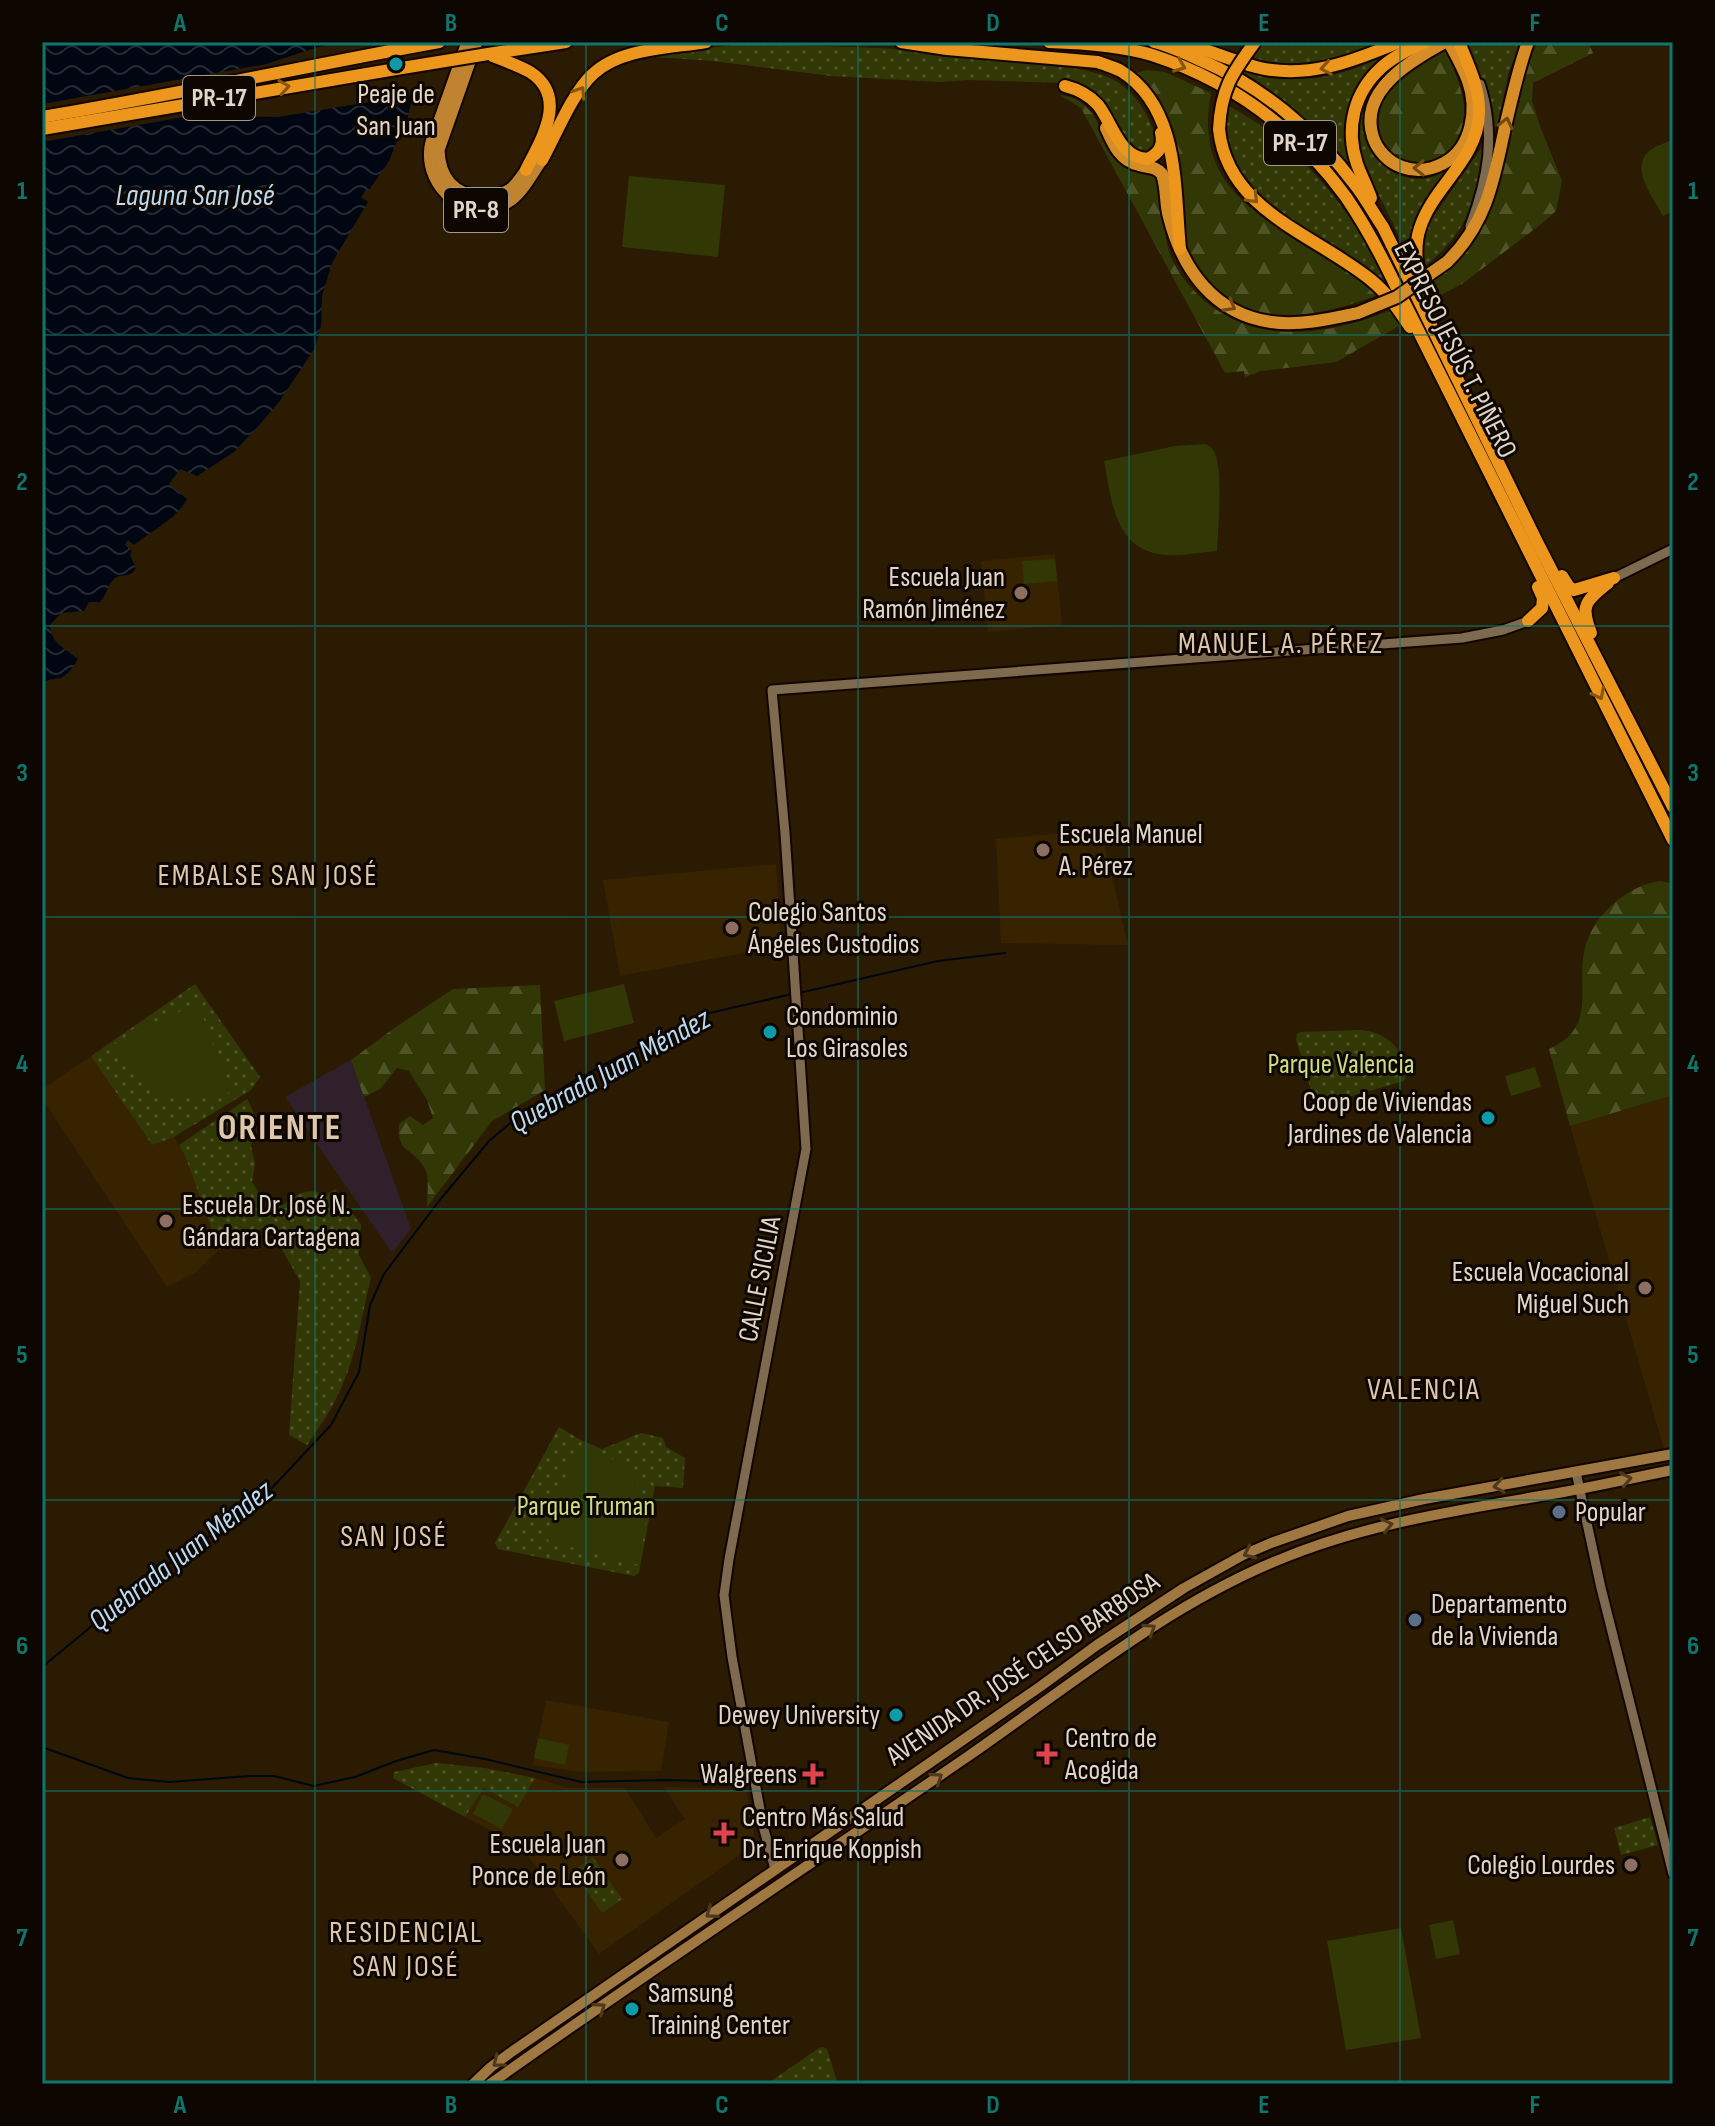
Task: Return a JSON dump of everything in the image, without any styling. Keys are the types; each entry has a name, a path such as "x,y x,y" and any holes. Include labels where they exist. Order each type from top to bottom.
{"highway":[{"name":"PR-17","path":"42,117 168,96 439,42"},
{"name":"PR-17","path":"42,129 566,42"},
{"path":"542,160 586,82 602,67 646,51 706,42"},
{"path":"901,42 1098,62 1119,69 1155,106 1168,138 1180,249"},
{"name":"EXPRESO JESÚS T. PIÑERO","path":"1049,42 1150,55 1216,82 1255,104 1293,136 1332,179 1366,227 1532,546 1589,659 1673,840"},
{"name":"EXPRESO JESÚS T. PIÑERO","path":"1154,42 1207,62 1248,83 1305,129 1357,187 1383,227 1423,309 1532,546"},
{"path":"1180,42 1257,67 1301,71 1346,64 1399,42"},
{"path":"1255,42 1229,80 1220,111 1219,129 1224,153 1236,177 1247,193 1268,213 1368,277 1386,293 1444,380"},
{"path":"1383,227 1355,155 1351,133 1354,110 1366,85 1382,67 1395,57 1426,45 1447,42 1470,88 1470,131 1459,151 1436,167 1413,169 1400,166 1389,160 1375,143 1370,119 1373,105 1387,82 1426,45"},
{"path":"1423,309 1417,260 1420,227 1431,204 1472,146 1478,125 1476,87 1459,42"},
{"path":"1064,58 1110,71 1145,98 1156,117 1162,137 1159,151 1148,159 1129,154 1087,95 1066,90 1093,108 1118,152 1126,160 1155,168 1162,174 1168,215 1180,249 1193,275 1213,297 1255,318 1273,322 1307,321 1358,313 1397,297 1447,262 1461,247 1474,230 1492,187 1528,42"},
{"path":"488,54 530,72 541,82 548,96 550,114 526,170"},
{"path":"1532,546 1572,589 1614,578"},
{"path":"1528,621 1539,612 1543,600 1534,578 1532,546"},
{"path":"1528,621 1543,618 1554,620 1568,645 1589,659 1591,632 1585,619 1586,603 1614,578"},
{"name":"EXPRESO JESÚS T. PIÑERO","path":"1589,659 1673,807"}],"main road":[{"name":"PR-8","path":"467,42 429,146 431,167 437,182 452,200 462,206 478,210 493,209 511,201 542,160"},
{"name":"PR-8","path":"477,42 439,150 444,176 465,194 495,196 512,188 526,170"},
{"name":"AVENIDA DR. JOSÉ CELSO BARBOSA","path":"473,2084 510,2053 1086,1652 1184,1588 1243,1555 1348,1516 1424,1499 1673,1454"},
{"name":"AVENIDA DR. JOSÉ CELSO BARBOSA","path":"490,2084 1101,1662 1217,1589 1277,1560 1369,1529 1673,1470"},
{"path":"1012,1726 1012,1714 1041,1686"}],"street":[{"path":"1459,42 1483,94 1490,145 1486,177 1461,247"},
{"path":"1614,578 1673,549"},
{"name":"CALLE SICILIA","path":"775,1869 766,1842 732,1657 724,1595 806,1149 772,690 1462,638 1503,630 1528,621"},
{"path":"1576,1472 1673,1874"}],"shaded area":[{"name":"Escuela Juan Ramón Jiménez","path":"1055,554 1062,625 988,632 981,561"},
{"path":"1101,830 1128,945 1001,943 996,839"},
{"path":"776,864 781,946 620,976 603,880"},
{"path":"91,1056 152,1145 174,1137 186,1158 219,1250 195,1273 167,1287 42,1098 42,1089"},
{"path":"351,1060 411,1229 392,1253 285,1097"},
{"name":"Escuela Vocacional Miguel Such","path":"1673,1095 1673,1450 1665,1452 1570,1126"},
{"path":"546,1700 669,1722 661,1771 581,1772 533,1765"},
{"name":"Escuela Juan Ponce de León","path":"535,1778 568,1788 625,1788 656,1838 685,1819 664,1787 746,1789 754,1827 753,1839 748,1849 599,1954 523,1849 465,1817 484,1788 518,1806"}],"green space":[{"path":"1265,42 1387,42 1357,54 1300,69 1247,61"},
{"path":"1464,42 1522,42 1509,71 1495,128 1490,123 1482,81"},
{"path":"1536,42 1588,42 1593,53 1533,83 1532,101 1562,181 1556,211 1462,284 1427,302 1422,291 1460,254 1489,210 1525,67"},
{"path":"735,45 927,51 1092,72 1119,83 1133,95 1148,118 1158,144 1150,155 1135,154 1109,119 1063,83 939,82 831,76 714,61 653,57"},
{"path":"1409,45 1387,59 1346,133 1348,165 1305,120 1271,91 1240,72 1243,67 1289,78 1328,76 1367,64"},
{"path":"1445,51 1461,91 1465,121 1462,135 1456,147 1445,157 1424,165 1407,164 1390,154 1379,142 1376,127 1378,108 1383,97 1400,78"},
{"path":"1394,65 1397,68 1367,114 1367,137 1376,158 1394,172 1416,179 1438,175 1456,164 1410,253 1362,161 1359,147 1359,120 1367,95"},
{"path":"1147,70 1165,72 1211,93 1208,127 1213,155 1224,178 1240,198 1283,231 1380,294 1318,312 1276,315 1255,312 1235,304 1208,285 1199,276 1185,251 1176,152 1168,119 1151,90 1133,74"},
{"path":"1060,95 1075,98 1092,113 1112,148 1152,171 1160,186 1166,239 1173,261 1192,289 1219,311 1242,323 1266,330 1316,331 1392,310 1403,326 1336,362 1261,371 1245,377 1244,371 1225,373 1081,108"},
{"path":"1227,105 1286,146 1321,181 1364,239 1390,289 1387,291 1274,210 1247,186 1230,151"},
{"path":"1673,139 1673,211 1663,216 1645,184 1641,166 1649,151"},
{"path":"1482,147 1485,151 1483,169 1474,202 1449,243 1423,268 1422,250 1431,220"},
{"path":"629,176 725,185 718,257 622,247"},
{"path":"1206,444 1215,453 1219,474 1217,551 1167,555 1149,552 1136,545 1126,534 1113,508 1104,461 1175,446"},
{"path":"1055,559 1057,581 1024,584 1022,561"},
{"path":"1661,881 1673,884 1673,1095 1570,1126 1549,1049 1573,1032 1578,1021 1583,958 1589,936 1606,910 1617,900 1641,886"},
{"path":"195,984 260,1077 251,1090 174,1137 152,1145 91,1056"},
{"path":"624,984 634,1023 564,1041 554,1001"},
{"path":"540,985 545,1090 492,1121 427,1207 426,1171 403,1146 399,1124 410,1116 423,1125 433,1118 427,1100 409,1071 397,1068 380,1089 364,1097 351,1060 453,989"},
{"path":"189,1008 201,1012 232,1092 203,1098 162,1093 137,1079 124,1065 113,1045"},
{"name":"Parque Valencia","path":"1361,1030 1376,1033 1393,1044 1404,1063 1404,1081 1315,1104 1297,1034"},
{"path":"1535,1067 1541,1087 1511,1096 1505,1076"},
{"path":"247,1099 257,1119 251,1146 255,1164 252,1182 260,1195 281,1206 302,1193 312,1191 326,1195 335,1189 361,1225 359,1255 371,1278 347,1373 330,1409 307,1445 289,1435 300,1281 268,1225 219,1250 179,1145"},
{"name":"Parque Truman","path":"559,1427 602,1449 641,1433 663,1438 666,1447 685,1458 683,1488 655,1486 639,1573 634,1576 498,1549 495,1543"},
{"path":"576,1445 618,1461 635,1478 648,1507 639,1565 549,1541 546,1536"},
{"path":"538,1738 569,1745 565,1765 534,1758"},
{"path":"436,1763 535,1778 518,1807 484,1788 465,1817 393,1778 394,1772"},
{"path":"483,1794 513,1809 502,1829 473,1814"},
{"path":"1650,1817 1658,1845 1621,1855 1614,1828"},
{"path":"593,1857 622,1899 602,1913 573,1871"},
{"path":"1453,1920 1460,1954 1436,1959 1429,1925"},
{"path":"1401,1928 1421,2038 1346,2050 1327,1941"},
{"path":"819,2048 827,2049 838,2084 767,2084"}],"water":[{"name":"Laguna San José","path":"42,42 431,42 407,124 389,161 361,197 368,202 332,263 322,296 321,326 315,348 279,402 234,452 197,476 180,469 169,484 187,499 170,519 134,545 128,540 125,545 132,551 130,555 136,568 133,572 114,579 100,602 89,602 84,611 61,613 50,625 56,641 78,659 66,675 42,684"}],"pier":[{"path":"347,42 435,42 419,94 278,117 190,116 42,142 42,104 266,64 318,47"}],"waterway":[{"name":"Quebrada Juan Méndez","path":"799,993 938,961 1005,953"},
{"name":"Quebrada Juan Méndez","path":"42,1667 126,1593 240,1515 270,1490 331,1425 359,1372 370,1305 384,1274 489,1141 520,1115 572,1082 705,1014 792,994"},
{"path":"42,1747 128,1778 169,1782 274,1776 314,1786 355,1777 434,1750 581,1782 741,1782"}],"place":[{"name":"Peaje de San Juan","path":"396,64"},
{"name":"Escuela Juan Ramón Jiménez","path":"1021,593"},
{"name":"Escuela Manuel A. Pérez","path":"1043,850"},
{"name":"Colegio Santos Ángeles Custodios","path":"732,928"},
{"name":"Condominio Los Girasoles","path":"770,1032"},
{"name":"Coop de Viviendas Jardines de Valencia","path":"1488,1118"},
{"name":"Escuela Dr. José N. Gándara Cartagena","path":"166,1221"},
{"name":"Escuela Vocacional Miguel Such","path":"1645,1288"},
{"name":"Popular","path":"1559,1512"},
{"name":"Departamento de la Vivienda","path":"1415,1620"},
{"name":"Dewey University","path":"896,1715"},
{"name":"Centro de Acogida","path":"1047,1754"},
{"name":"Walgreens","path":"813,1774"},
{"name":"Centro Más Salud Dr. Enrique Koppish","path":"724,1833"},
{"name":"Escuela Juan Ponce de León","path":"622,1860"},
{"name":"Colegio Lourdes","path":"1631,1865"},
{"name":"Samsung Training Center","path":"632,2009"}],"district":[{"name":"MANUEL A. PÉREZ","path":"1281,644"},
{"name":"EMBALSE SAN JOSÉ","path":"268,876"},
{"name":"ORIENTE","path":"280,1128"},
{"name":"VALENCIA","path":"1424,1390"},
{"name":"SAN JOSÉ","path":"394,1537"},
{"name":"RESIDENCIAL SAN JOSÉ","path":"406,1950"}]}
